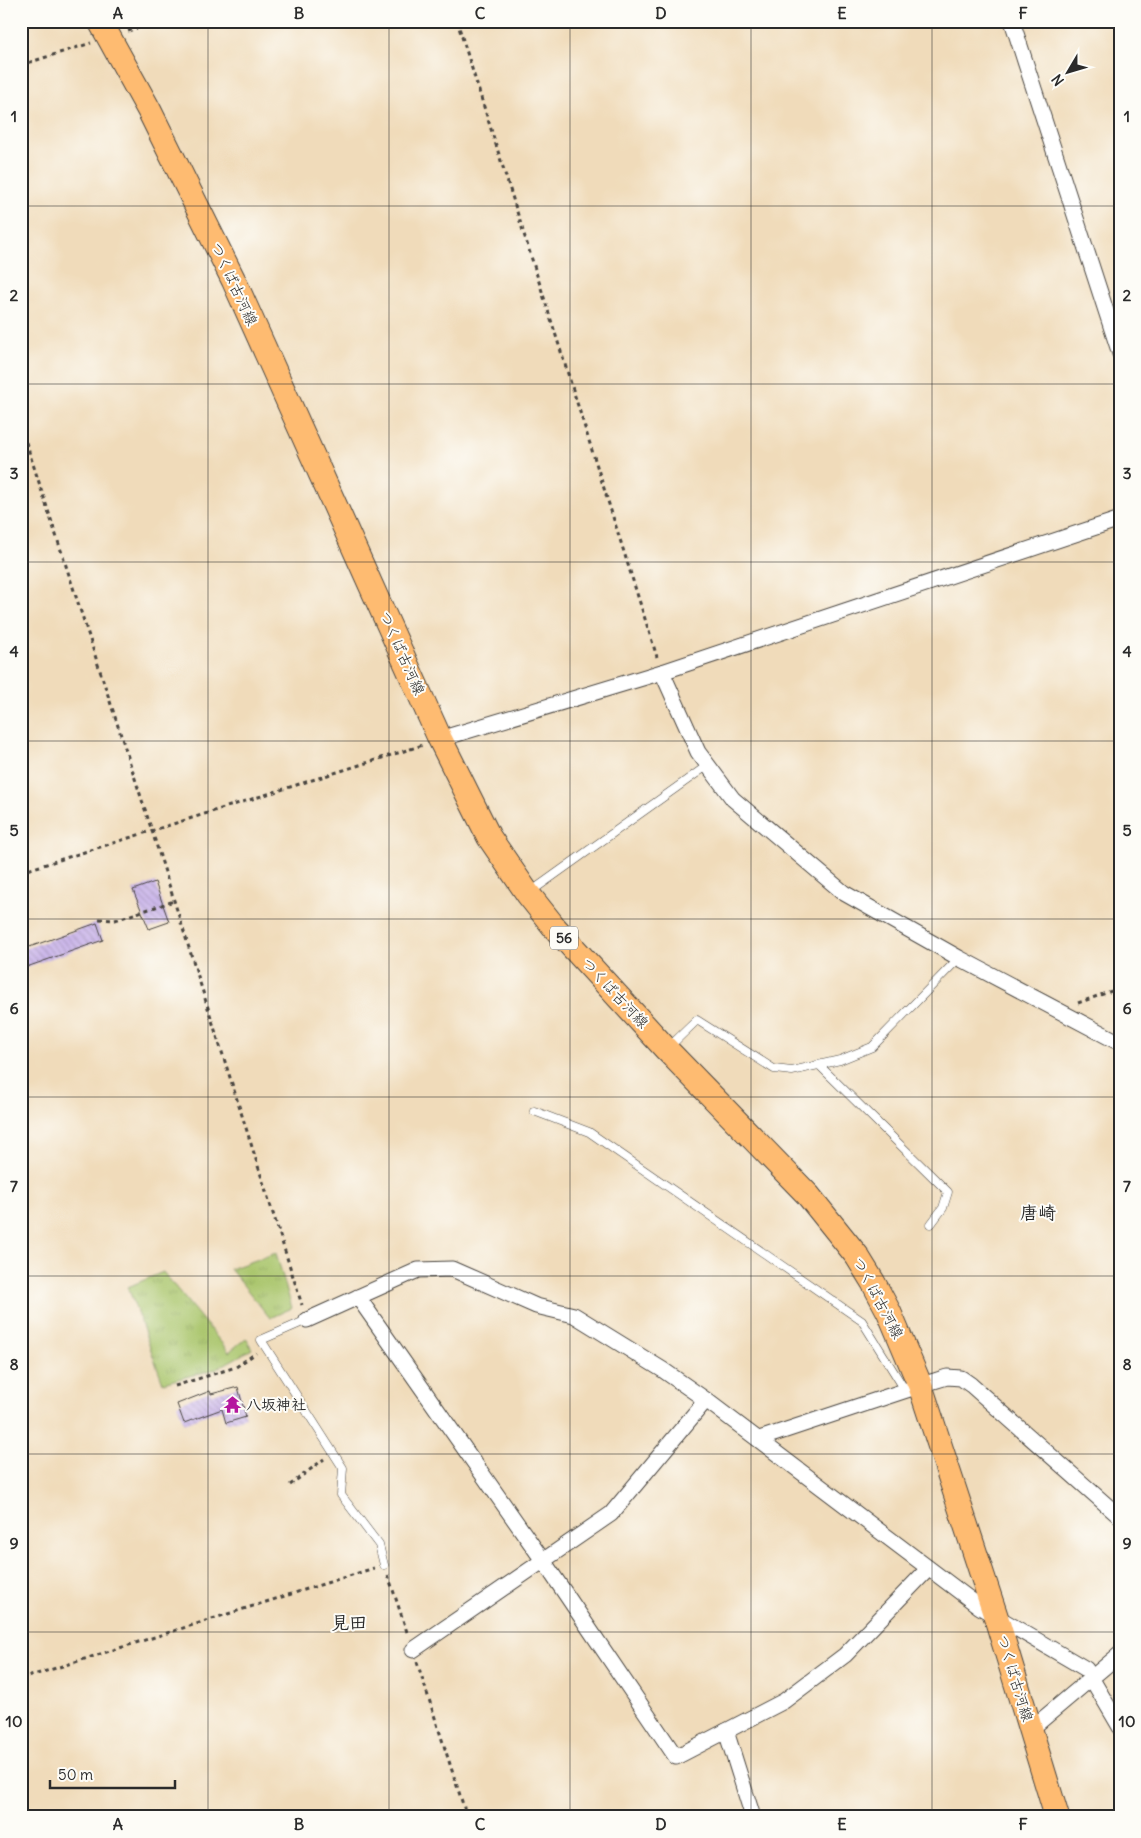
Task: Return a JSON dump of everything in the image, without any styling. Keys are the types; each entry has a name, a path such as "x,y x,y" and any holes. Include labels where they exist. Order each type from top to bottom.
{"main road":[{"name":"つくば古河線","path":"105,29 149,110 234,281 440,739 489,837 528,894 566,941 666,1049 808,1195 851,1248 889,1312 913,1388 996,1617 1057,1817"}],"street":[{"path":"1012,21 1120,354"},
{"path":"440,739 662,672 1120,519"},
{"path":"662,672 698,752 733,799 844,893 959,958 1120,1043"},
{"path":"306,1320 418,1270 452,1269 536,1306 574,1315 663,1370 706,1400 928,1569 996,1617 1086,1669 1120,1727"},
{"path":"358,1297 544,1562 676,1757 784,1701 845,1655 928,1569"},
{"path":"759,1439 947,1377 961,1378 995,1405 1120,1517"},
{"path":"413,1650 544,1562 611,1514 706,1400"},
{"path":"1031,1729 1120,1654"},
{"path":"726,1731 753,1817"}],"lane":[{"path":"528,894 708,765"},
{"path":"666,1049 697,1020 774,1070 792,1071 840,1060 872,1046 959,958"},
{"path":"818,1065 948,1192 948,1198 943,1208 931,1224"},
{"path":"534,1111 589,1132 862,1321 913,1388"},
{"path":"306,1320 261,1340 343,1468 341,1495 379,1545 384,1565"}],"path":[{"path":"21,65 105,29 158,21"},
{"path":"457,21 662,672"},
{"path":"21,427 152,830 306,1320"},
{"path":"21,872 440,739"},
{"path":"99,919 115,920 174,901"},
{"path":"1060,1011 1120,988"},
{"path":"175,1386 236,1366 265,1348"},
{"path":"290,1485 333,1452"},
{"path":"21,1679 384,1565 466,1817"}],"green space":[{"path":"276,1253 292,1308 270,1318 230,1269"},
{"path":"163,1272 229,1352 246,1338 252,1349 216,1369 163,1383 128,1287"}],"building":[{"path":"155,882 169,922 149,929 133,890"},
{"path":"97,923 103,940 21,969 21,950"},
{"path":"238,1387 246,1417 226,1423 222,1409 184,1423 177,1404 210,1391 211,1394"}],"place":[{"name":"八坂神社","path":"232,1405"}],"district":[{"name":"唐崎","path":"1038,1213"},
{"name":"見田","path":"349,1623"}]}
